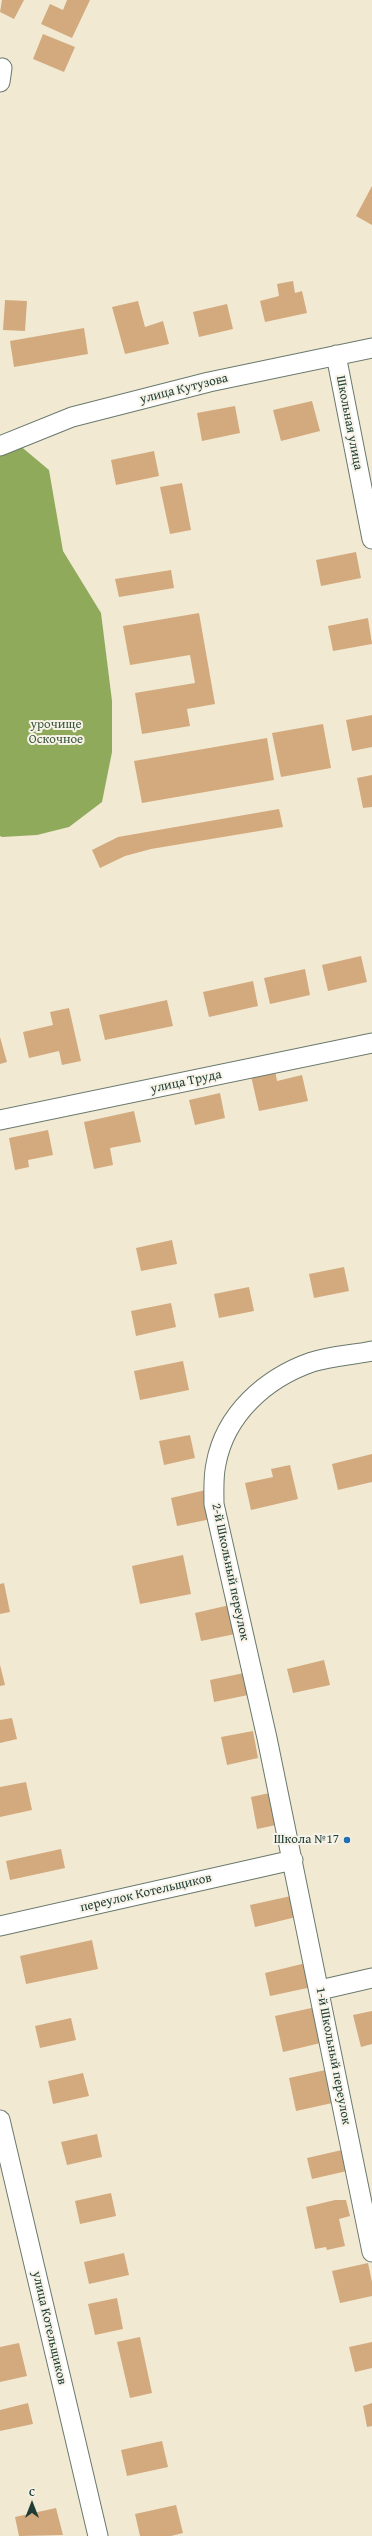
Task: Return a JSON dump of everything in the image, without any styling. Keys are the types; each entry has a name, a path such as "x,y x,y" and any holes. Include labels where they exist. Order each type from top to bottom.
{"street":[{"name":"улица Кутузова","path":"2,444 72,417 209,382 372,348"},
{"name":"Школьная улица","path":"336,355 372,539"},
{"name":"улица Труда","path":"0,1120 372,1043"},
{"name":"2-й Школьный переулок","path":"292,1860 214,1504 216,1464 230,1426 255,1394 280,1376 313,1362 372,1351"},
{"name":"переулок Котельщиков","path":"0,1926 292,1860"},
{"name":"1-й Школьный переулок","path":"292,1860 320,1990 372,2252"},
{"path":"320,1990 372,1978"},
{"name":"улица Котельщиков","path":"0,2120 98,2536"}],"green space":[{"name":"урочище Оскочное","path":"18,444 49,470 63,551 101,613 112,701 112,752 102,802 69,827 37,835 2,837 0,836 0,450"}],"building":[{"path":"2,0 24,0 14,19 0,12"},
{"path":"67,0 90,0 72,38 41,24 50,4 63,10"},
{"path":"43,34 75,47 64,72 33,59"},
{"path":"372,186 372,225 356,216"},
{"path":"293,281 295,293 302,291 307,313 265,322 260,301 279,296 277,284"},
{"path":"5,300 27,301 25,331 3,330"},
{"path":"138,301 145,327 163,321 169,344 125,354 112,307"},
{"path":"227,304 233,329 199,337 193,312"},
{"path":"84,328 88,354 14,367 10,341"},
{"path":"312,401 320,431 281,441 273,410"},
{"path":"235,406 240,433 202,441 197,413"},
{"path":"154,451 159,476 116,485 111,460"},
{"path":"182,483 191,530 170,534 160,487"},
{"path":"356,552 361,578 321,586 316,560"},
{"path":"171,570 174,588 119,597 115,579"},
{"path":"199,613 215,704 187,709 190,726 142,734 135,693 195,683 190,655 130,665 123,626"},
{"path":"368,618 372,644 333,651 328,626"},
{"path":"372,715 372,747 352,751 346,720"},
{"path":"323,724 331,768 281,777 272,733"},
{"path":"267,738 274,780 142,803 134,761"},
{"path":"372,775 372,807 363,808 357,778"},
{"path":"279,809 283,827 151,849 125,856 100,868 92,850 118,837"},
{"path":"361,956 367,982 328,991 322,965"},
{"path":"305,969 310,995 270,1004 264,978"},
{"path":"253,981 258,1006 209,1017 203,992"},
{"path":"167,1000 173,1026 105,1040 99,1015"},
{"path":"69,1008 81,1061 62,1065 59,1051 29,1058 23,1032 53,1025 50,1012"},
{"path":"0,1037 7,1062 0,1064"},
{"path":"275,1070 277,1081 302,1075 308,1101 259,1111 251,1076"},
{"path":"220,1093 225,1118 195,1125 189,1100"},
{"path":"134,1111 141,1142 110,1148 113,1165 94,1169 84,1122"},
{"path":"48,1130 53,1155 28,1160 29,1167 15,1170 9,1138"},
{"path":"172,1240 177,1264 141,1271 136,1248"},
{"path":"344,1267 349,1291 314,1298 309,1274"},
{"path":"249,1287 254,1311 219,1318 214,1294"},
{"path":"171,1303 176,1327 136,1336 131,1311"},
{"path":"183,1361 189,1390 140,1400 134,1371"},
{"path":"190,1435 195,1458 164,1465 159,1441"},
{"path":"372,1454 372,1482 338,1490 332,1464"},
{"path":"290,1465 298,1499 251,1510 245,1483 273,1477 271,1469"},
{"path":"210,1489 216,1518 177,1526 171,1498"},
{"path":"183,1555 191,1594 140,1604 132,1566"},
{"path":"4,1583 10,1612 0,1614 0,1584"},
{"path":"234,1604 240,1633 201,1641 195,1613"},
{"path":"324,1660 330,1685 293,1693 287,1669"},
{"path":"0,1665 5,1685 0,1686"},
{"path":"249,1672 253,1694 214,1702 210,1680"},
{"path":"12,1718 17,1739 0,1743 0,1720"},
{"path":"253,1731 258,1758 227,1765 221,1737"},
{"path":"26,1782 32,1810 0,1817 0,1787"},
{"path":"274,1792 281,1824 257,1829 251,1797"},
{"path":"61,1849 65,1868 10,1880 6,1861"},
{"path":"291,1896 296,1917 255,1927 250,1905"},
{"path":"92,1940 98,1969 26,1984 20,1956"},
{"path":"306,1963 312,1987 270,1996 265,1973"},
{"path":"325,2005 333,2040 283,2052 275,2016"},
{"path":"372,2011 372,2044 361,2047 353,2015"},
{"path":"71,2018 76,2040 40,2048 35,2026"},
{"path":"330,2069 337,2102 296,2111 289,2078"},
{"path":"83,2073 89,2096 53,2104 48,2081"},
{"path":"97,2134 102,2157 67,2165 61,2142"},
{"path":"342,2150 347,2171 312,2179 307,2158"},
{"path":"111,2193 116,2216 80,2224 75,2201"},
{"path":"335,2200 346,2200 350,2216 339,2219 345,2246 327,2250 326,2247 315,2249 306,2207"},
{"path":"124,2253 129,2275 89,2284 84,2262"},
{"path":"368,2263 372,2282 372,2296 340,2303 332,2271"},
{"path":"117,2298 123,2329 95,2335 88,2304"},
{"path":"140,2337 152,2393 130,2398 117,2342"},
{"path":"372,2342 372,2368 355,2372 349,2347"},
{"path":"19,2343 27,2376 0,2382 0,2347"},
{"path":"28,2403 33,2424 0,2431 0,2410"},
{"path":"372,2403 372,2426 367,2427 363,2406"},
{"path":"162,2441 168,2467 127,2476 121,2450"},
{"path":"176,2505 183,2533 171,2536 140,2536 135,2514"},
{"path":"56,2508 63,2535 19,2536 15,2517"}],"place":[{"name":"Школа №17","path":"347,1840"}]}
